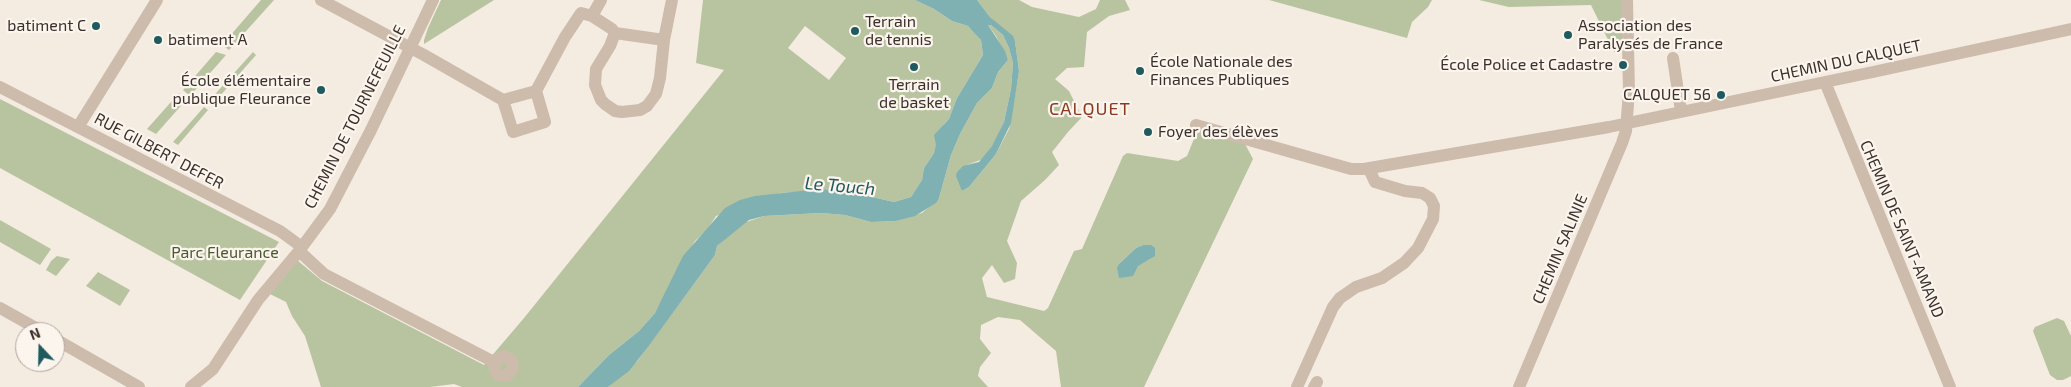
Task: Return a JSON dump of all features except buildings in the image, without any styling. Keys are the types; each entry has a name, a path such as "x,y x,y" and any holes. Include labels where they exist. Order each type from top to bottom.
{"street":[{"path":"78,127 157,0"},
{"path":"321,0 503,100 513,132 545,122 536,91 578,15 584,12 612,29 615,33 664,40"},
{"name":"CHEMIN DE TOURNEFEUILLE","path":"191,387 213,369 258,300 330,209 433,0"},
{"path":"592,16 601,0"},
{"path":"615,33 596,70 595,85 601,100 615,111 640,110 647,106 656,94 672,0"},
{"name":"CHEMIN SALINIE","path":"1519,387 1622,143 1627,123 1629,92 1627,0"},
{"name":"CHEMIN DU CALQUET","path":"1196,124 1351,170 1369,169 1627,123 2071,29"},
{"path":"1672,58 1681,111"},
{"name":"CHEMIN DE SAINT-AMAND","path":"1825,82 1950,387"},
{"name":"RUE GILBERT DEFER","path":"0,87 280,231 324,274 494,362"},
{"path":"503,100 536,91"},
{"path":"1296,387 1337,303 1356,287 1382,278 1404,264 1418,248 1433,219 1434,206 1430,198 1422,194 1375,182 1369,169"},
{"path":"0,308 25,322"},
{"path":"65,345 138,387"}],"green space":[{"path":"261,0 274,0 229,50 222,45"},
{"path":"441,0 494,0 424,44 428,28"},
{"path":"703,0 915,0 934,9 952,21 968,26 981,40 983,55 957,98 949,119 944,124 934,153 924,168 922,180 911,197 894,202 833,190 780,193 716,216 707,230 695,241 655,313 639,331 609,355 578,387 462,387 454,384 430,387 321,387 305,336 292,316 286,302 268,293 297,260 322,281 484,365 724,70 696,63","holes":["805,26 846,58 829,80 788,48"]},
{"path":"977,0 1019,0 1032,7 1079,17 1096,9 1100,0 1125,0 1130,10 1109,16 1087,32 1084,67 1067,68 1055,79 1069,91 1082,117 1052,152 1059,165 1021,201 1007,241 1017,263 1015,279 1004,283 992,265 982,278 987,297 1044,311 1048,308 1074,251 1082,249 1123,156 1127,153 1178,161 1187,156 1196,134 1203,131 1245,144 1253,159 1144,387 1061,387 1056,351 1020,320 998,317 981,325 980,339 991,353 980,367 978,376 988,387 608,387 638,360 715,255 717,246 743,223 764,216 821,213 845,215 871,222 896,221 922,213 939,198 951,155 960,134 977,103 992,88 998,72 1008,60 988,25 991,25 1003,35 1009,48 1013,63 1011,89 1004,122 995,142 983,159 967,165 962,191 969,187 996,154 1009,129 1019,71 1015,41 990,17","holes":["1143,245 1151,245 1150,259 1118,274 1119,264 1136,248"]},
{"path":"1269,0 1432,0 1428,7 1412,22 1407,38"},
{"path":"1479,0 1622,0 1623,52 1614,52 1591,5 1509,7"},
{"path":"216,52 226,55 190,96 183,90"},
{"path":"253,52 256,55 212,105 208,102"},
{"path":"179,93 186,100 156,134 147,129"},
{"name":"Parc Fleurance","path":"0,99 279,242 240,300 0,168"},
{"path":"204,107 208,110 178,145 173,142"},
{"path":"0,220 51,249 40,265 0,242"},
{"path":"57,256 70,259 56,276 46,270 51,261"},
{"path":"98,272 130,290 120,306 86,286"},
{"path":"2057,318 2064,321 2071,336 2071,376 2063,380 2057,380 2050,375 2033,331 2035,327"}],"water":[{"path":"915,0 977,0 990,17 1013,36 1015,41 1019,71 1011,123 996,154 969,187 962,191 956,176 957,172 963,166 979,162 992,146 1004,122 1011,89 1013,63 1009,48 1003,35 991,25 988,25 1005,51 1008,60 998,72 992,88 977,103 960,134 951,155 936,203 915,216 896,221 871,222 845,215 821,213 764,216 749,220 717,246 715,255 629,371 608,387 578,387 609,355 639,331 655,313 683,256 725,208 740,200 755,196 819,189 850,192 894,202 911,197 922,180 924,168 934,153 936,145 934,135 949,119 957,98 983,55 981,40 968,26 952,21 934,9"},
{"path":"1143,245 1151,245 1155,248 1155,256 1138,266 1133,276 1119,278 1117,268 1119,264 1136,248"}],"place":[{"name":"batiment C","path":"96,26"},
{"name":"Terrain de tennis","path":"855,31"},
{"name":"Association des Paralysés de France","path":"1568,35"},
{"name":"batiment A","path":"158,40"},
{"name":"École Police et Cadastre","path":"1623,65"},
{"name":"Terrain de basket","path":"914,67"},
{"name":"École Nationale des Finances Publiques","path":"1140,71"},
{"name":"École élémentaire publique Fleurance","path":"321,90"},
{"name":"CALQUET 56","path":"1721,95"},
{"name":"Foyer des élèves","path":"1148,132"}],"district":[{"name":"CALQUET","path":"1090,109"}],"water label":[{"name":"Le Touch","path":"840,186"}]}
